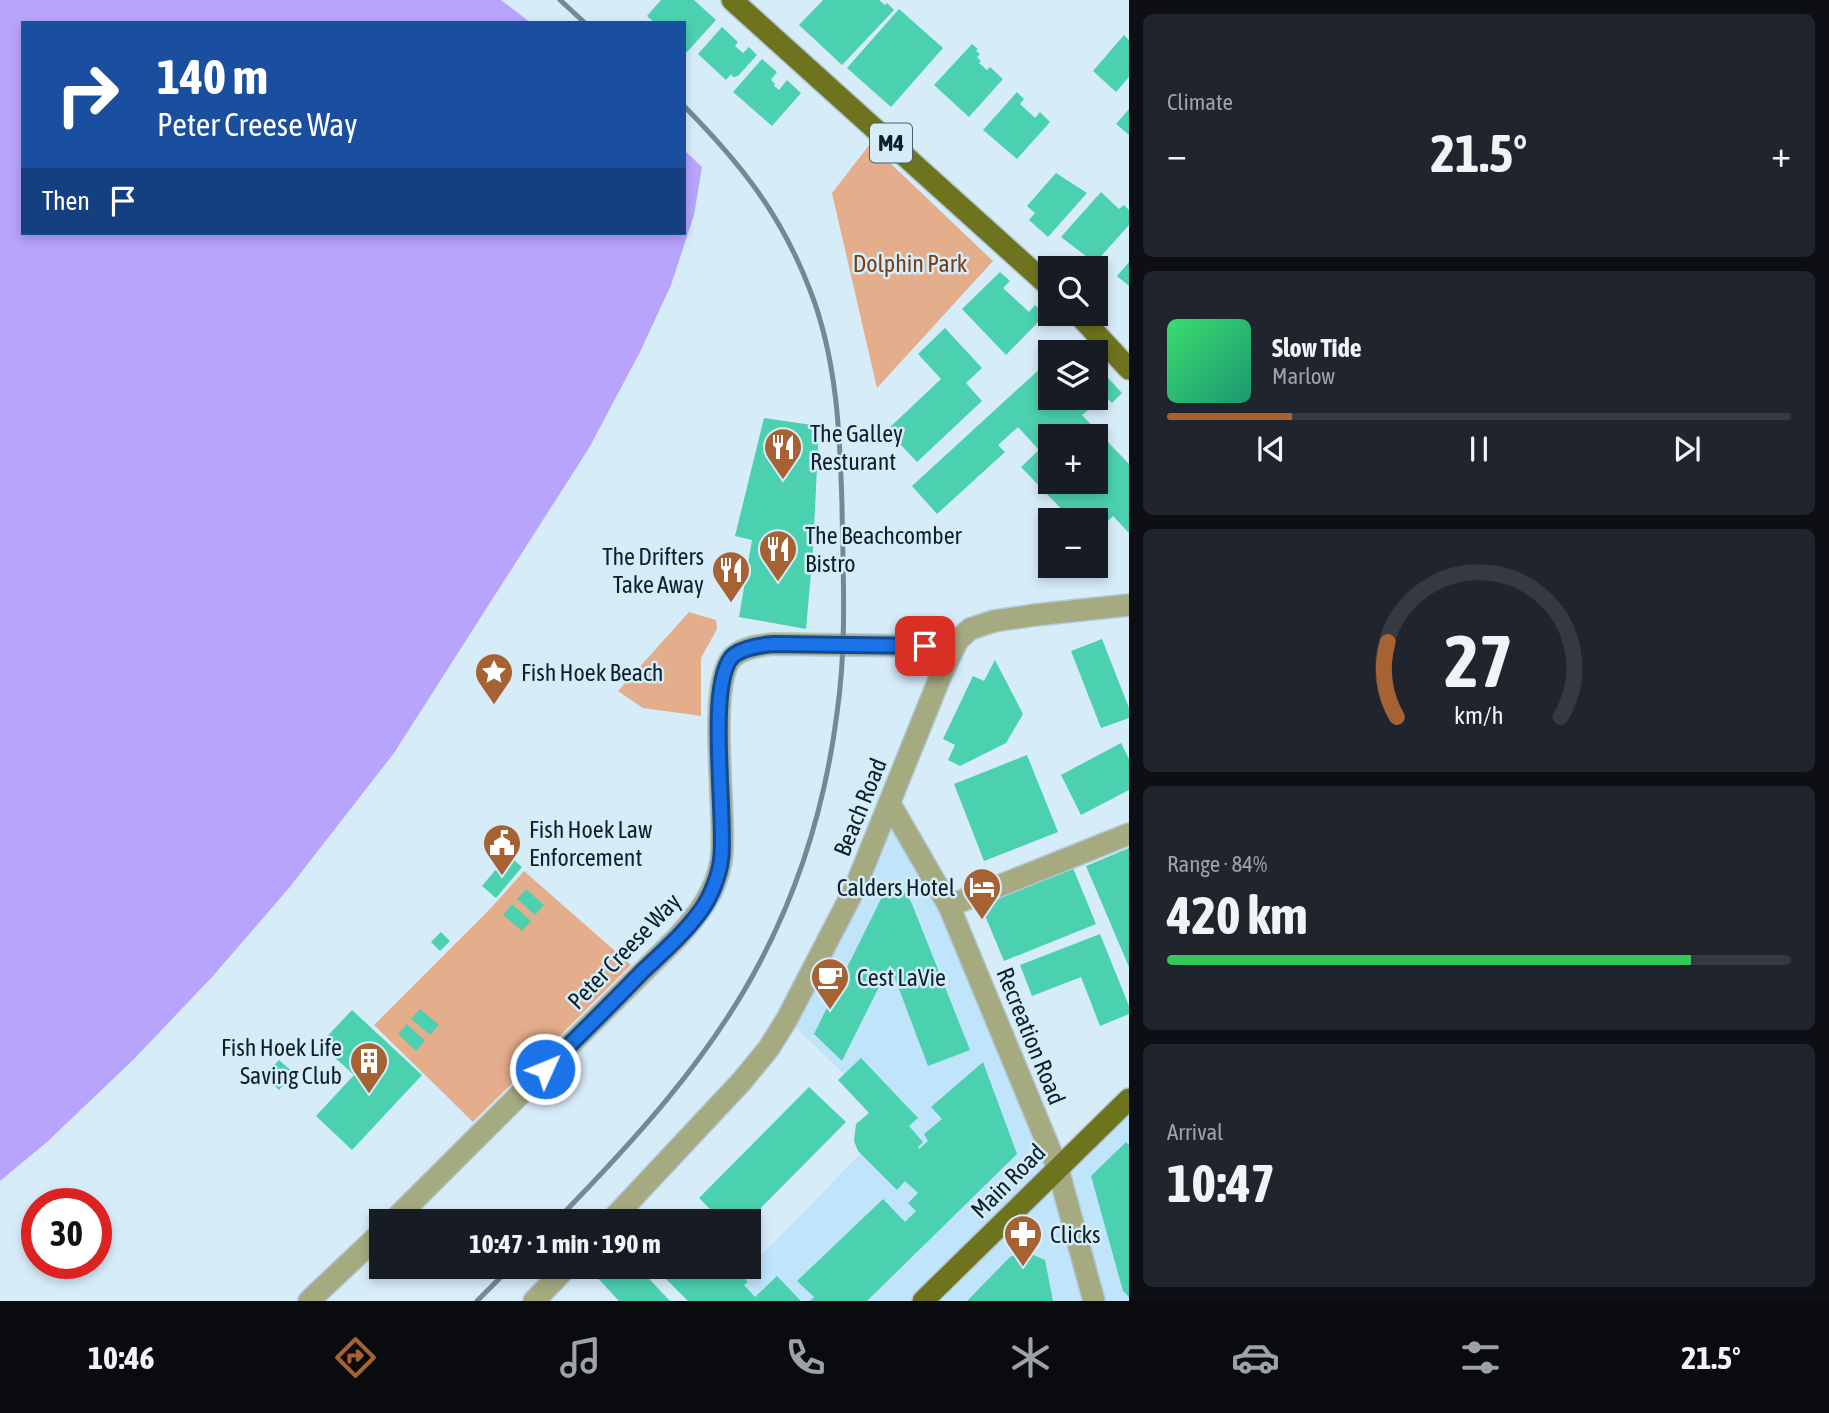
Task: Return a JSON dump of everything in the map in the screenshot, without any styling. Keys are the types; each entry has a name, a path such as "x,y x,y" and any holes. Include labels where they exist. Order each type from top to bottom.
{"main road":[{"name":"M4","path":"733,0 1038,276"},
{"path":"1089,326 1129,369"},
{"name":"Main Road","path":"923,1301 1129,1099"}],"street":[{"name":"Beach Road","path":"622,1209 743,1081 769,1048 829,942 855,888 953,648 970,629 994,621 1129,605"},
{"name":"Peter Creese Way","path":"405,1209 677,938 702,909 712,889 721,859 719,724 723,674 734,655 754,646 774,644 953,648"},
{"name":"Recreation Road","path":"890,804 949,906 1058,1169 1094,1301"},
{"path":"949,906 1129,834"},
{"path":"309,1301 369,1244"},
{"path":"534,1301 555,1279"}],"shaded area":[{"path":"0,0 501,0 528,21 21,21 21,235 686,235 686,152 702,167 694,215 671,285 640,352 589,448 394,753 289,888 212,977 134,1059 47,1142 0,1181"},
{"path":"890,804 949,906 1057,1168 1129,1099 1129,1301 717,1301 738,1279 761,1279 761,1256 892,1121 787,1019"}],"green space":[{"name":"Dolphin Park","path":"870,144 993,261 877,388 832,193"},
{"path":"689,612 716,620 717,629 701,658 701,716 643,708 618,691"},
{"path":"524,871 631,965 473,1122 374,1025 491,908"}],"building":[{"path":"661,0 694,0 716,20 687,52 686,21 653,21 647,16"},
{"path":"823,0 879,0 894,10 842,65 799,25"},
{"path":"899,9 943,48 891,107 847,68"},
{"path":"722,27 738,42 735,46 743,53 749,47 757,55 738,76 733,77 731,74 726,80 698,54"},
{"path":"1124,35 1129,40 1129,77 1116,92 1093,71"},
{"path":"972,44 980,54 977,57 981,61 979,63 987,70 990,67 1003,79 969,117 934,85"},
{"path":"762,59 777,72 771,80 774,86 779,90 787,80 801,93 772,126 733,92"},
{"path":"1017,92 1024,99 1020,104 1035,118 1040,112 1050,122 1017,159 983,130"},
{"path":"1129,109 1129,135 1116,124"},
{"path":"1056,173 1087,193 1048,237 1029,220 1035,213 1027,206"},
{"path":"1101,192 1119,209 1124,205 1129,210 1129,225 1101,256 1086,256 1061,237"},
{"path":"1129,262 1129,286 1117,276"},
{"path":"1000,272 1010,281 1003,288 1029,312 1035,305 1038,308 1038,322 1006,355 962,309"},
{"path":"945,328 982,368 966,383 982,401 917,462 887,430 941,379 918,354"},
{"path":"1038,370 1038,410 1088,410 1082,415 1091,424 1038,424 1038,449 1018,427 998,445 1005,452 937,514 912,486"},
{"path":"1108,378 1122,393 1112,403 1108,399"},
{"name":"The Galley Resturant","path":"764,418 819,426 806,629 739,617 752,540 735,536"},
{"path":"1108,442 1129,464 1129,533 1113,516 1108,521 1108,508 1060,508 1047,494 1108,494"},
{"path":"1038,451 1038,485 1021,467"},
{"path":"1102,639 1129,708 1129,718 1101,728 1071,651"},
{"path":"995,660 1023,714 1006,743 960,766 948,760 955,745 943,739 973,676 984,681"},
{"path":"1121,743 1129,759 1129,790 1081,815 1061,775"},
{"path":"1027,755 1058,832 984,861 954,784"},
{"path":"505,834 516,843 503,857 493,848"},
{"path":"1129,848 1129,967 1086,866"},
{"name":"Fish Hoek Law Enforcement","path":"508,855 522,867 496,898 482,886"},
{"path":"1073,868 1096,924 1004,961 981,906"},
{"path":"526,889 544,905 535,915 517,899"},
{"path":"893,890 907,894 912,904 970,1050 928,1066 890,965 842,1061 814,1034 882,897"},
{"path":"512,904 531,921 522,931 503,915"},
{"path":"441,932 450,941 440,951 431,942"},
{"path":"1100,934 1129,1006 1129,1014 1100,1026 1081,977 1032,996 1020,965"},
{"path":"420,1009 439,1025 430,1035 411,1019"},
{"name":"Fish Hoek Life Saving Club","path":"352,1010 422,1075 352,1150 316,1116 354,1075 320,1044"},
{"path":"407,1024 425,1041 416,1051 398,1034"},
{"path":"861,1058 918,1118 909,1126 923,1142 919,1149 928,1141 924,1134 942,1119 931,1107 983,1062 1017,1154 867,1301 810,1301 814,1297 797,1281 883,1199 905,1222 916,1211 908,1203 918,1193 905,1181 897,1190 858,1151 854,1141 856,1124 869,1113 838,1080"},
{"path":"279,1060 294,1073 279,1090 264,1076"},
{"path":"809,1087 846,1122 760,1209 710,1209 699,1198"},
{"path":"1126,1142 1129,1145 1129,1297 1123,1291 1091,1176"},
{"path":"1024,1251 1045,1260 1053,1301 967,1301 1010,1257"},
{"path":"777,1276 801,1301 688,1301 666,1279 745,1279 748,1282 744,1285 755,1297"},
{"path":"599,1279 649,1279 670,1301 619,1301"}],"railway":[{"path":"560,0 583,21"},
{"path":"567,1209 640,1131 693,1067 740,998 760,962 788,902 810,841 826,778 840,687 844,610 840,452 831,370 819,316 799,263 758,191 686,108"},
{"path":"477,1301 499,1279"}],"place":[{"name":"The Galley Resturant","path":"783,481"},
{"name":"The Beachcomber Bistro","path":"778,583"},
{"name":"The Drifters Take Away","path":"731,604"},
{"name":"Fish Hoek Beach","path":"494,706"},
{"name":"Fish Hoek Law Enforcement","path":"502,877"},
{"name":"Calders Hotel","path":"982,921"},
{"name":"Cest LaVie","path":"830,1011"},
{"name":"Fish Hoek Life Saving Club","path":"369,1095"},
{"name":"Clicks","path":"1023,1268"}],"route":[{"path":"545,1069 677,938 702,909 712,889 721,859 719,724 723,674 734,655 754,646 774,644 925,646"}]}
